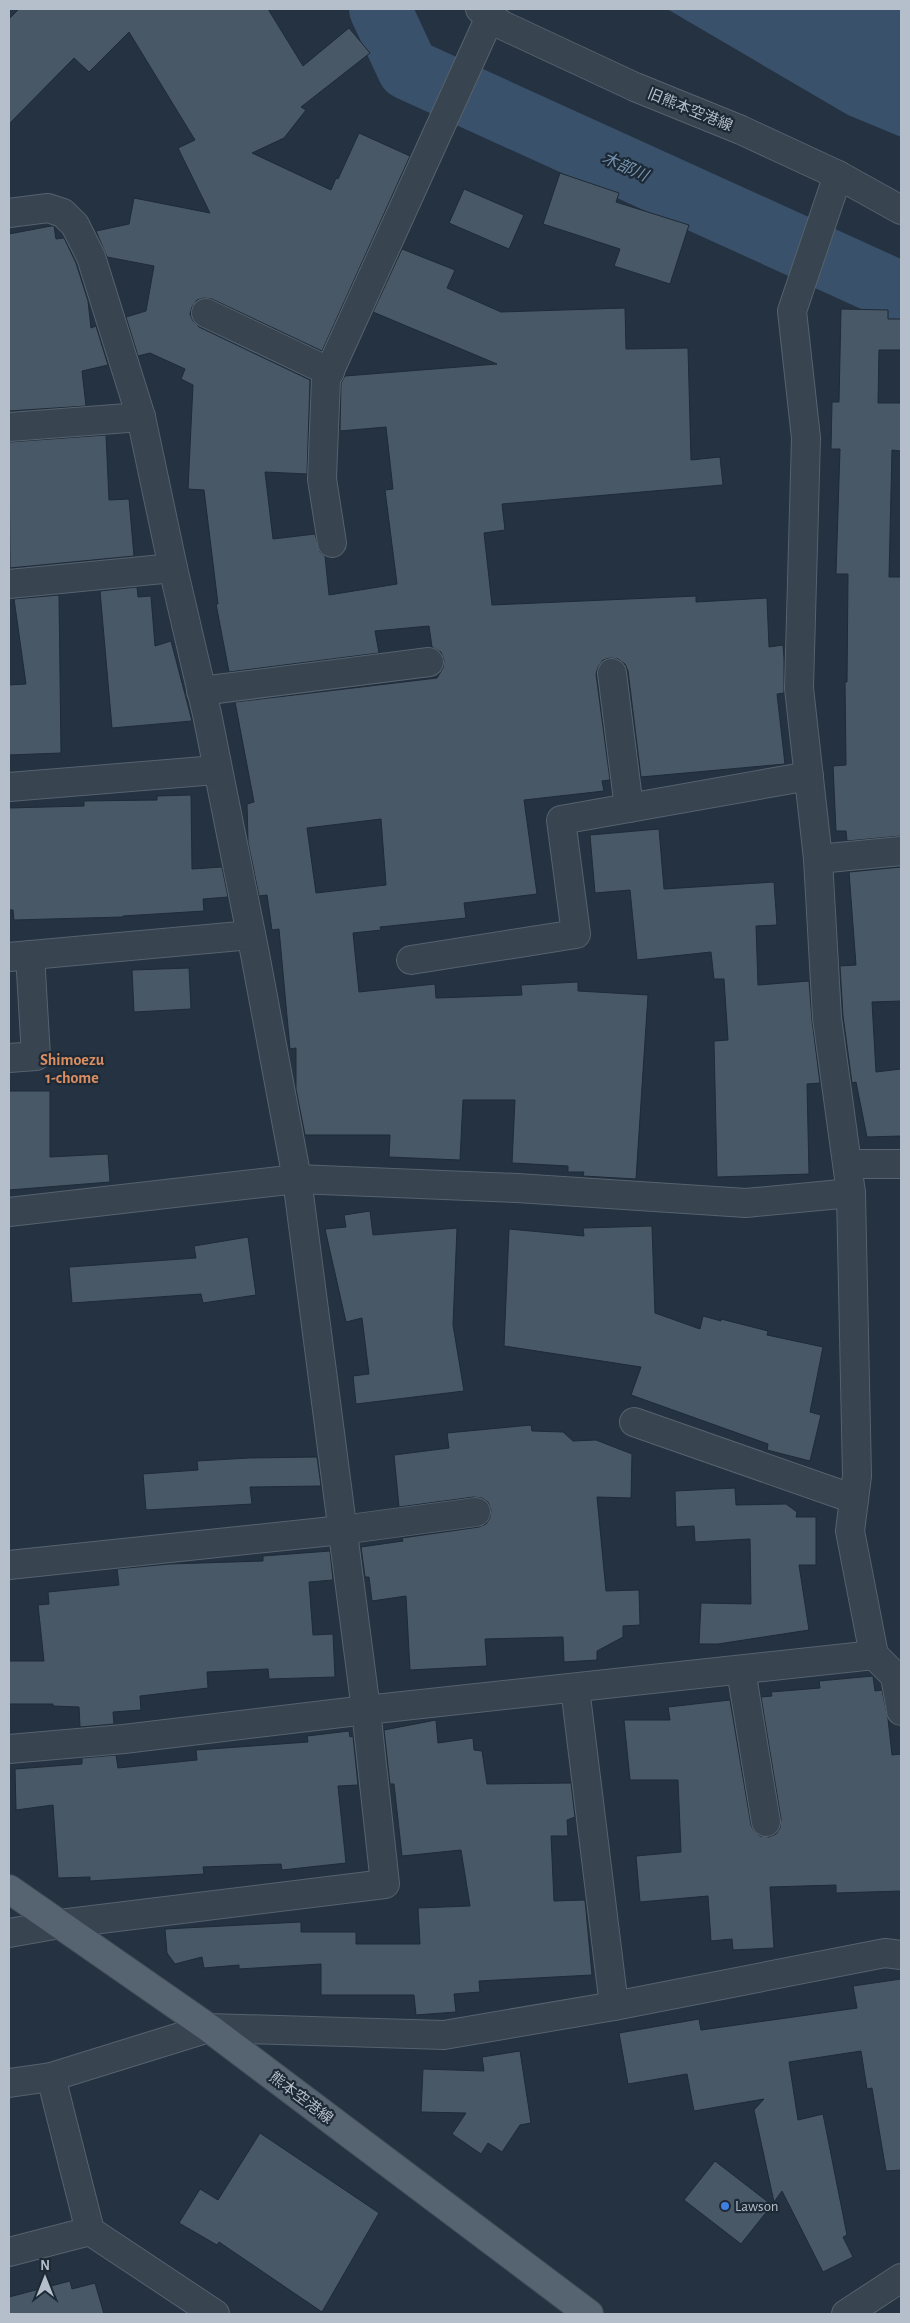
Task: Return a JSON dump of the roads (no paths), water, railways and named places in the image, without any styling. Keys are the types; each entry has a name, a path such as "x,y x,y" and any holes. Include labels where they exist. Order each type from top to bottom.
{"main road":[{"name":"熊本空港線","path":"9,1889 209,2028 589,2314"}],"street":[{"name":"旧熊本空港線","path":"485,13 502,25 635,87 741,130 838,175 901,210"},
{"path":"332,543 322,479 326,379 485,13"},
{"path":"838,175 792,311 806,438 799,688 818,859 827,1018 849,1164 851,1193 857,1476 850,1531 874,1655 895,1676 901,1711"},
{"path":"9,213 48,208 63,212 75,225 90,257 142,417 251,935 297,1179 366,1710 385,1884 60,1924 9,1933"},
{"path":"206,313 330,372"},
{"path":"9,427 142,417"},
{"path":"9,584 173,568"},
{"path":"201,691 429,662"},
{"path":"612,673 630,808"},
{"path":"9,787 216,770"},
{"path":"411,960 576,934 561,820 809,776"},
{"path":"818,859 901,851"},
{"path":"9,1058 36,1056 20,956 251,935"},
{"path":"849,1164 901,1164"},
{"path":"9,1212 297,1179 517,1188 746,1203 851,1193"},
{"path":"634,1422 854,1500"},
{"path":"9,1565 342,1530 476,1512"},
{"path":"9,1749 124,1739 366,1710 874,1655"},
{"path":"741,1670 766,1822"},
{"path":"575,1688 614,2006"},
{"path":"9,2083 51,2077 209,2028 444,2035 614,2006 885,1953 901,1955"},
{"path":"51,2077 90,2231 216,2314"},
{"path":"9,2252 90,2231"},
{"path":"846,2314 901,2278"}],"water":[{"path":"667,9 901,9 901,137 848,115"}],"waterway":[{"name":"木部川","path":"380,9 408,69 901,293"}],"place":[{"name":"Lawson","path":"725,2206"}],"district":[{"name":"Shimoezu 1-chome","path":"72,1069"}]}
